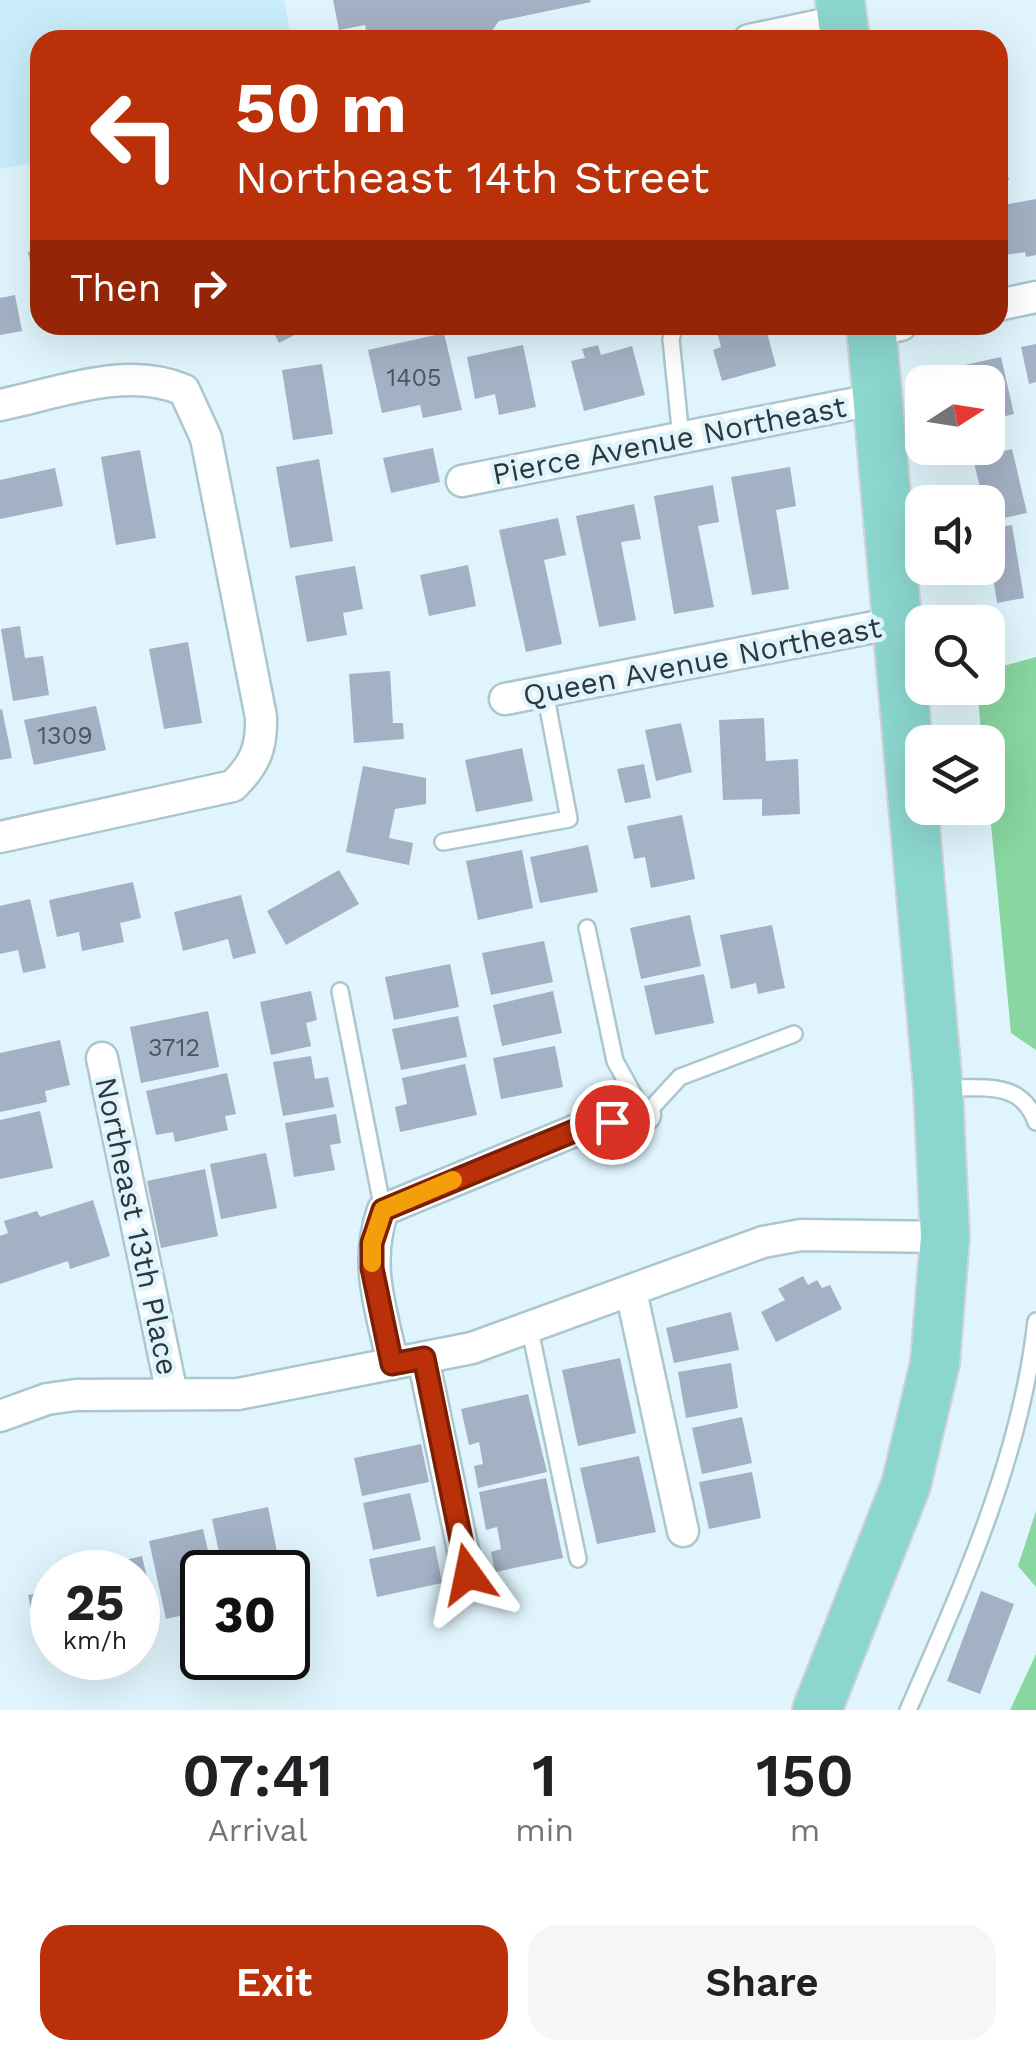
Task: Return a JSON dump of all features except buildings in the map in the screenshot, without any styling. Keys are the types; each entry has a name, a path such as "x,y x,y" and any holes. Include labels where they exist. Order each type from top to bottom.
{"main road":[{"path":"817,1710 906,1485 935,1364 945,1237 938,1088 900,622 877,399 881,335"}],"street":[{"path":"796,30 843,20"},
{"path":"1008,303 1036,298"},
{"path":"0,405 130,378 160,380 184,390 206,438 261,717 262,744 250,769 233,786 0,837"},
{"name":"Pierce Avenue Northeast","path":"462,481 877,399"},
{"name":"Queen Avenue Northeast","path":"505,699 900,622"},
{"name":"Northeast 13th Place","path":"102,1058 172,1394"},
{"path":"392,1364 372,1268 372,1243 383,1210 579,1129 645,1115"},
{"path":"0,1416 47,1399 76,1394 238,1394 424,1358 530,1330 763,1242 801,1235 945,1237"},
{"path":"632,1292 683,1531"},
{"path":"424,1358 468,1574"}],"lane":[{"path":"671,335 682,438"},
{"path":"443,842 569,818 544,692"},
{"path":"587,928 615,1061 645,1115 680,1077 794,1034"},
{"path":"340,991 383,1210"},
{"path":"938,1088 1008,1088 1029,1102 1036,1122"},
{"path":"908,1710 966,1578 1028,1390 1036,1321"},
{"path":"530,1330 578,1559"}],"shaded area":[{"path":"0,0 284,0 290,30 30,30 30,163 0,169"}],"green space":[{"path":"1036,657 1036,1050 1011,1033 991,825 1005,825 1005,725 980,725 979,705 1005,705 1005,665"},
{"path":"1036,1511 1036,1587 1018,1566"},
{"path":"1036,1654 1036,1710 1010,1710"}],"slow traffic":[{"path":"372,1263 372,1243 383,1210 453,1180"}],"route":[{"path":"468,1574 424,1358 392,1364 372,1268 372,1243 383,1210 579,1129 612,1122"}]}
